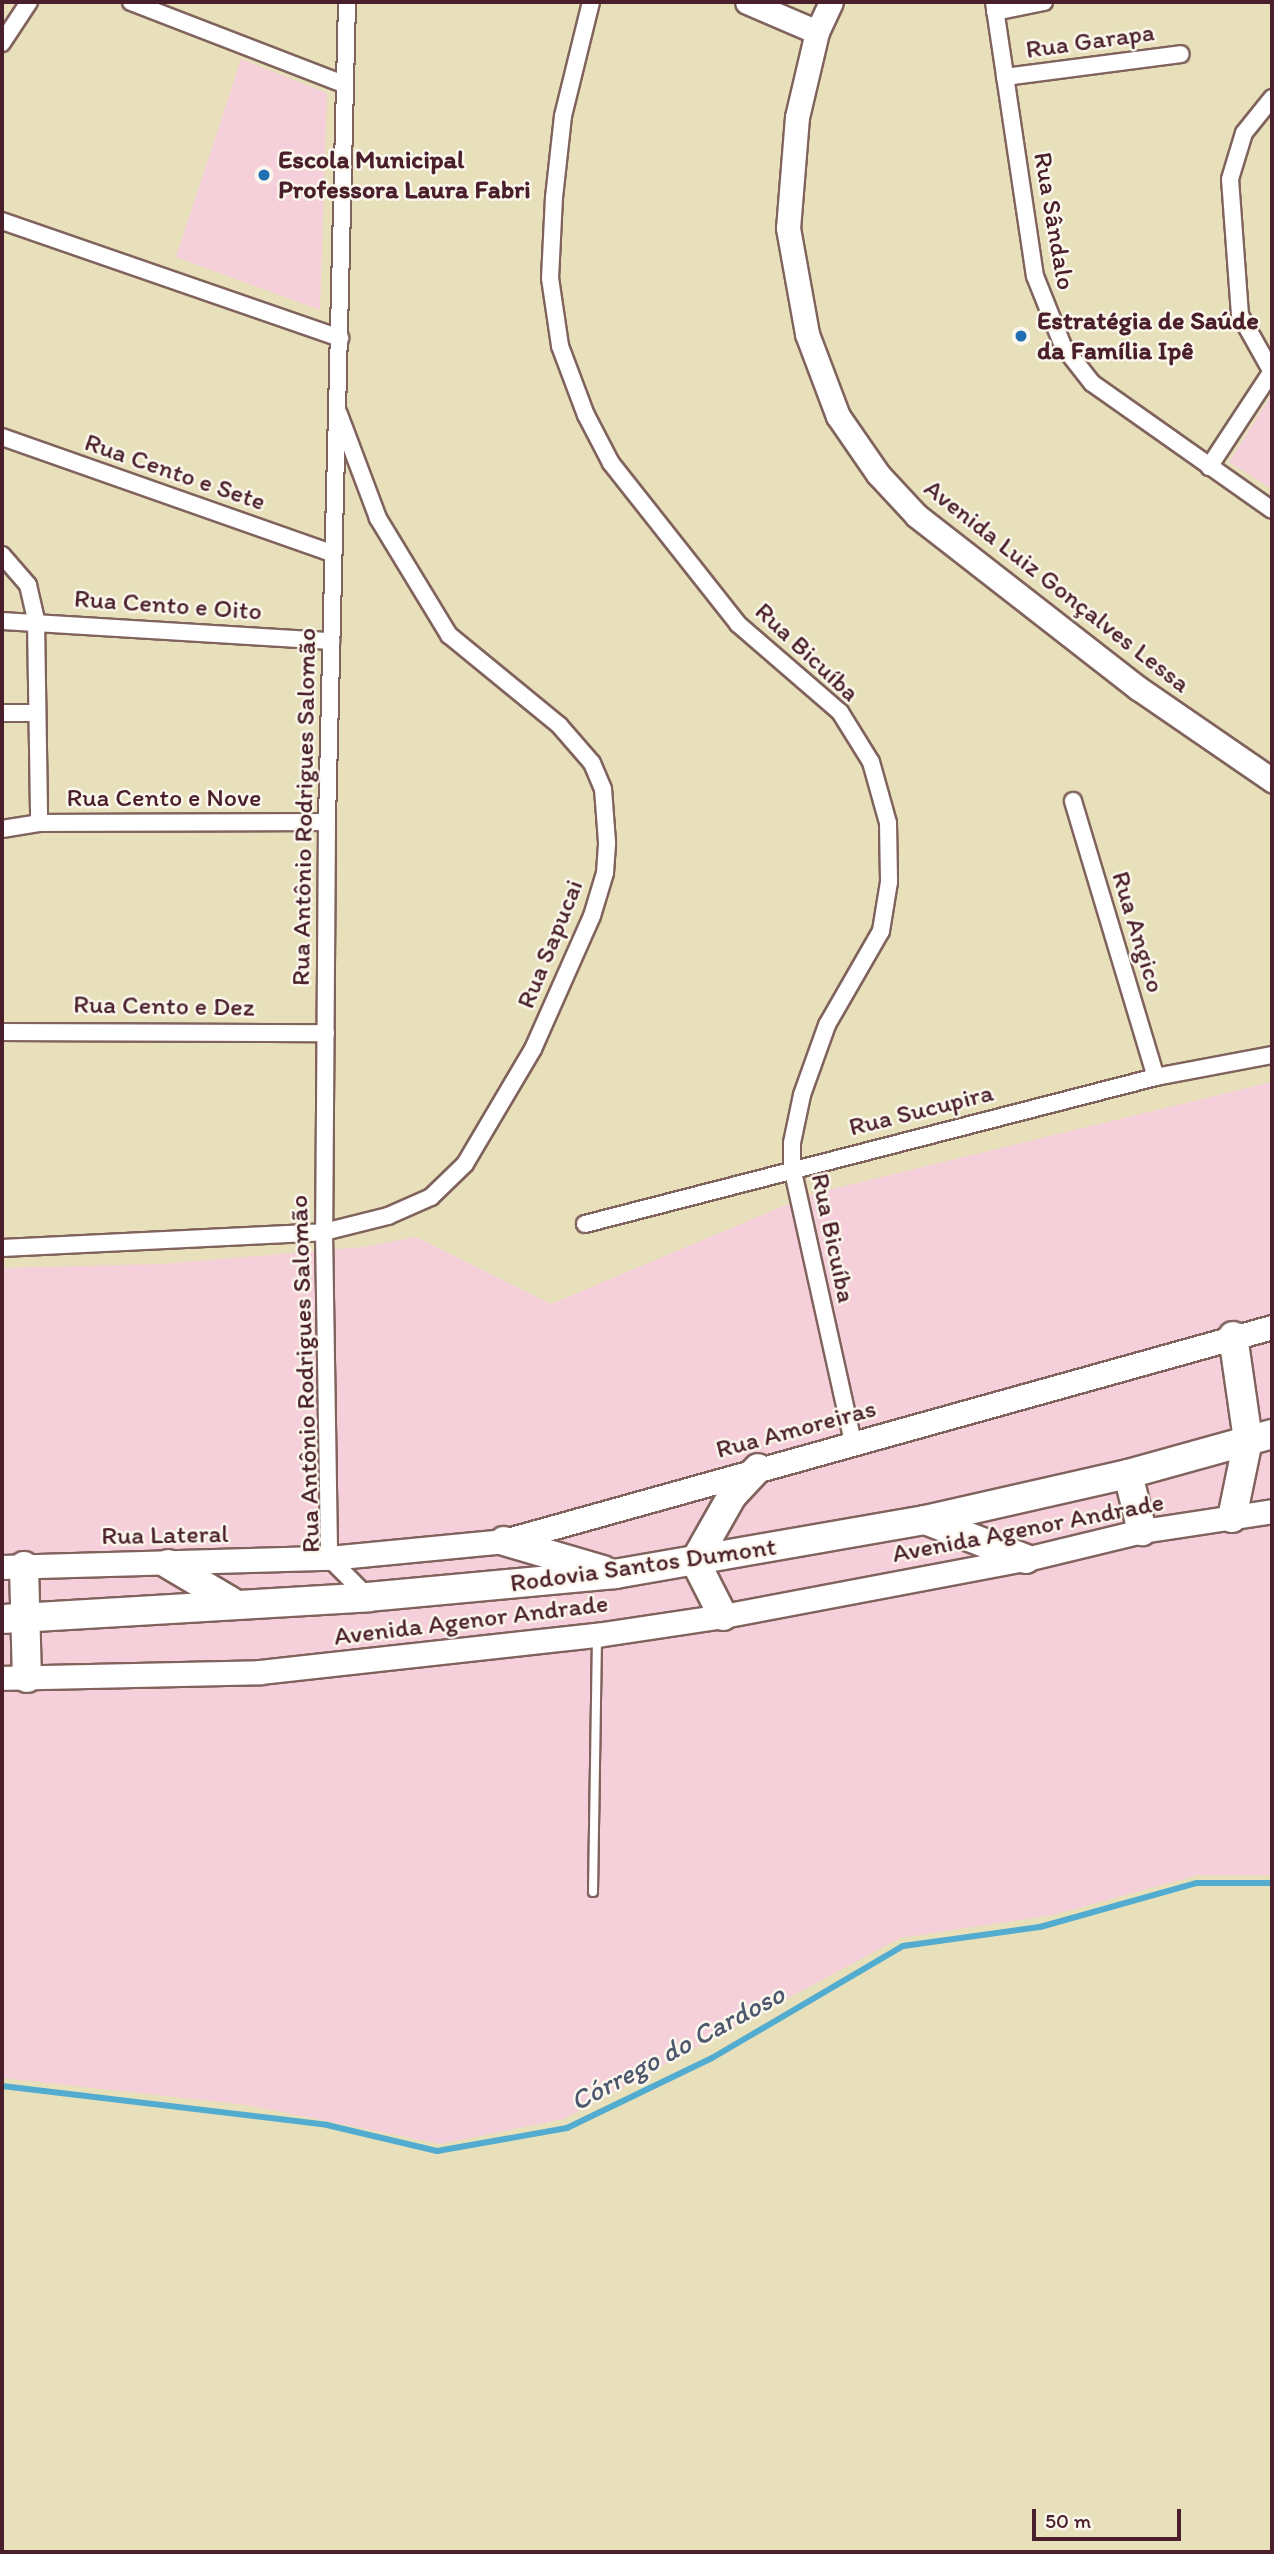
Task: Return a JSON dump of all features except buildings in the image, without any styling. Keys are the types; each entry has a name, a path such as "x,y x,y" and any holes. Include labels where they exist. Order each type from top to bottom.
{"highway":[{"path":"1233,1336 1260,1437 1233,1518"},
{"name":"Rodovia Santos Dumont","path":"14,1618 232,1602 368,1597 615,1574 925,1520 1128,1474 1260,1437"},
{"path":"723,1616 695,1562 732,1496 758,1468"},
{"path":"1128,1474 1142,1531"},
{"path":"925,1520 1026,1559"},
{"path":"504,1541 615,1574"},
{"path":"168,1564 232,1602"},
{"path":"13,1566 14,1678"}],"street":[{"path":"2,43 29,2"},
{"path":"131,2 344,84"},
{"name":"Rua Antônio Rodrigues Salomão","path":"347,2 340,338 332,553 324,1232 329,1558 368,1597"},
{"name":"Rua Bicuíba","path":"591,2 564,116 554,197 550,278 560,346 586,415 611,463 738,624 840,712 871,762 888,823 889,882 881,931 860,962 813,1058 795,1122 792,1167 853,1443"},
{"path":"747,2 817,32"},
{"name":"Avenida Luiz Gonçalves Lessa","path":"831,2 817,32 797,117 788,228 807,334 838,416 878,474 917,516 1138,688 1272,780"},
{"path":"995,7 1044,2"},
{"name":"Rua Sândalo","path":"995,7 1035,276 1062,346 1092,383 1272,510"},
{"name":"Rua Garapa","path":"1005,77 1181,54"},
{"path":"1209,467 1272,371 1240,316 1230,179 1244,133 1272,98"},
{"path":"2,221 340,338"},
{"name":"Rua Sapucai","path":"2,1248 324,1232 388,1216 431,1197 465,1164 533,1049 592,916 605,873 607,842 603,789 593,763 559,725 449,635 378,518 336,405"},
{"name":"Rua Cento e Sete","path":"2,437 332,553"},
{"path":"2,555 28,585 36,621 35,713 39,823"},
{"name":"Rua Cento e Oito","path":"2,621 331,641"},
{"path":"2,713 35,713"},
{"name":"Rua Angico","path":"1073,801 1156,1077"},
{"name":"Rua Cento e Nove","path":"2,829 39,823 327,822"},
{"name":"Rua Cento e Dez","path":"2,1032 326,1033"},
{"name":"Rua Sucupira","path":"585,1224 792,1167 1156,1077 1272,1055"},
{"name":"Rua Amoreiras","path":"329,1558 504,1541 758,1468 1272,1327"},
{"name":"Avenida Agenor Andrade","path":"14,1678 260,1672 597,1635 723,1616 1026,1559 1142,1531 1272,1514"},
{"name":"Rua Lateral","path":"13,1566 329,1558"}],"lane":[{"path":"593,1892 597,1635"}],"shaded area":[{"name":"Escola Municipal Professora Laura Fabri","path":"241,59 327,93 320,310 176,257"},
{"path":"1272,394 1272,489 1229,462"},
{"path":"1272,1082 1272,1875 1198,1875 1053,1915 900,1938 564,2119 440,2144 247,2105 2,2078 2,1268 161,1264 363,1247 416,1237 551,1304 812,1194"}],"waterway":[{"name":"Córrego do Cardoso","path":"2,2086 327,2125 437,2151 567,2128 712,2058 903,1946 1040,1927 1197,1883 1272,1883"}],"place":[{"name":"Escola Municipal Professora Laura Fabri","path":"264,175"},
{"name":"Estratégia de Saúde da Família Ipê","path":"1021,336"}]}
